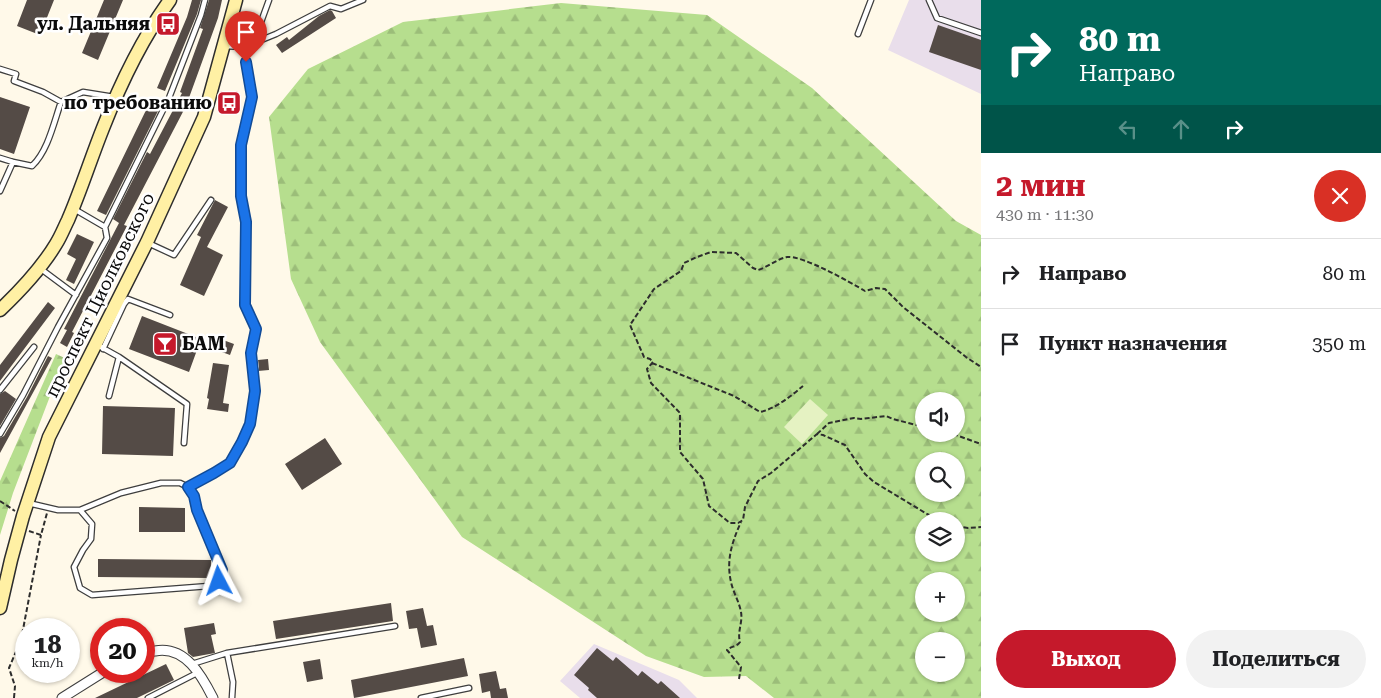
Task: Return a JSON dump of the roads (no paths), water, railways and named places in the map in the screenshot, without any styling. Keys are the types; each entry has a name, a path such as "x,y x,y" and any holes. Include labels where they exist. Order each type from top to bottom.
{"main road":[{"path":"2,306 40,268 57,242 87,174 103,127 131,62 156,19 170,0"},
{"name":"проспект Циолковского","path":"0,608 23,516 49,437 99,347 204,118 236,0"}],"street":[{"path":"155,650 169,650 192,664 199,672 213,698"},
{"path":"62,698 90,680"}],"lane":[{"path":"0,434 23,395 106,238 105,227 169,98 205,0"},
{"path":"252,44 269,0"},
{"path":"327,0 330,6"},
{"path":"225,46 244,47 276,34 330,6 341,9 363,0"},
{"path":"858,34 871,0"},
{"path":"929,0 937,18 981,33"},
{"path":"188,487 230,463 250,424 255,391 251,353 256,329 245,305 246,222 241,196 241,145 252,97 244,47"},
{"path":"0,69 16,74 14,81 43,92 61,102"},
{"path":"0,158 32,166 39,160 61,102 83,92 116,98"},
{"path":"0,191 13,162"},
{"path":"147,242 174,255 212,200"},
{"path":"72,209 105,227"},
{"path":"40,268 76,295"},
{"path":"170,315 128,299 99,347 119,357 187,404 184,443"},
{"path":"0,390 34,347"},
{"path":"109,396 119,357"},
{"path":"27,503 58,510 80,510 120,493 160,483 180,483 188,487 194,496 197,510 222,570 219,581 209,586 92,595 80,588 74,567 91,539 92,524 80,510"},
{"path":"192,664 226,654 395,626"},
{"path":"226,654 233,682 232,698"},
{"path":"148,698 199,672"},
{"path":"420,698 469,688"}],"place":[{"name":"ул. Дальняя","path":"168,24"},
{"name":"по требованию","path":"229,103"},
{"name":"БАМ","path":"165,344"}]}
